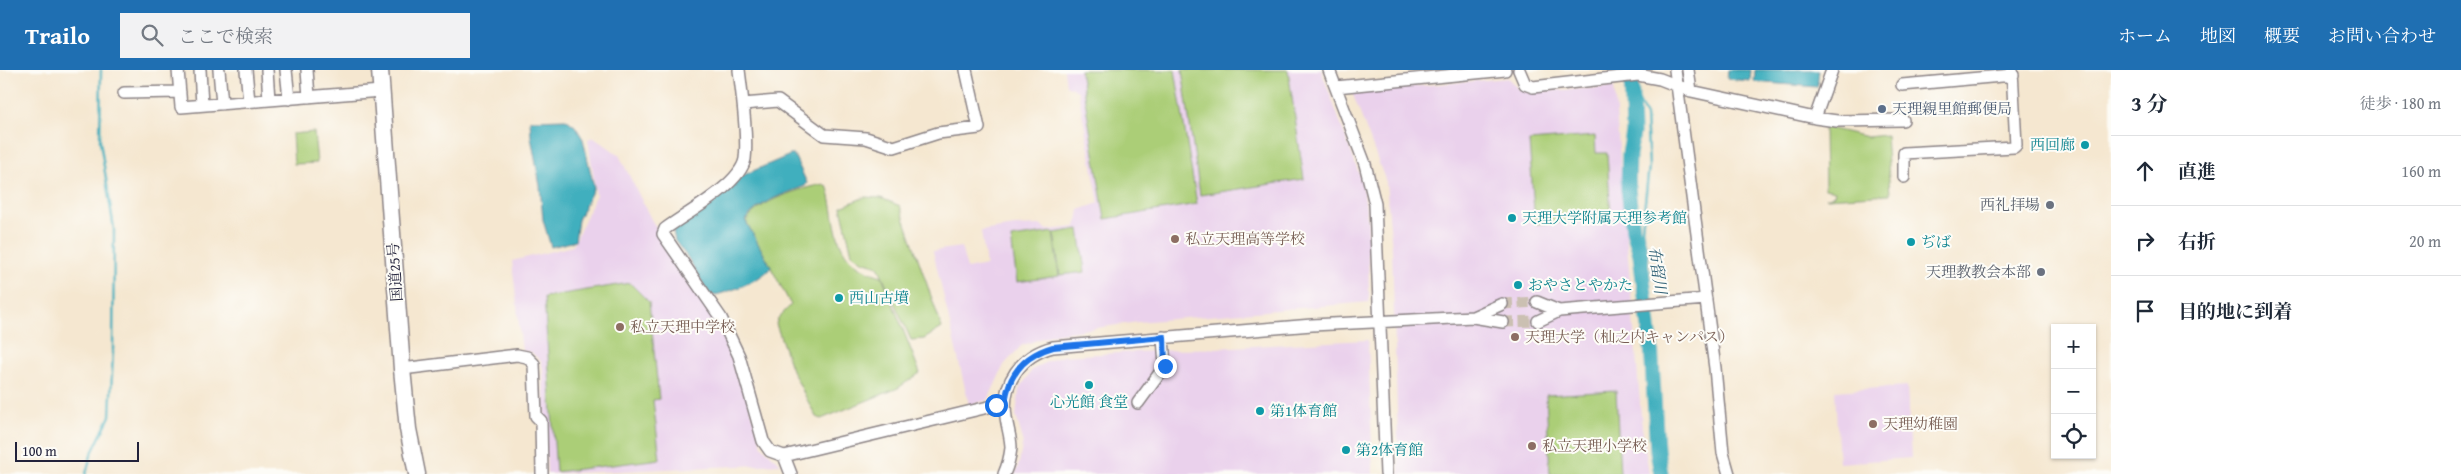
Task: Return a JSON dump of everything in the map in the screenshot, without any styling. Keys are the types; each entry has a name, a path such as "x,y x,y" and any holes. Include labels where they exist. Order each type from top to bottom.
{"highway":[{"name":"国道25号","path":"380,70 402,369 408,429 417,474"}],"street":[{"path":"178,70 181,107 381,91"},
{"path":"200,70 202,105"},
{"path":"219,70 222,104"},
{"path":"246,70 249,102"},
{"path":"267,70 269,100"},
{"path":"286,70 289,99"},
{"path":"307,70 309,97"},
{"path":"739,70 743,104 745,159 740,170 706,203 665,229 663,234 721,318 740,356 763,442 770,451 784,456 1005,404"},
{"path":"743,104 778,102 824,135 866,138 894,146 938,133 979,128 966,70"},
{"path":"1329,70 1365,164 1375,204 1386,474"},
{"path":"1336,87 1437,74 1505,70"},
{"path":"1519,70 1524,84 1533,87 1638,75 1691,91 1815,118 1837,121 1903,120"},
{"path":"1676,70 1706,299 1723,453 1729,474"},
{"path":"1688,70 1691,91"},
{"path":"1815,118 1832,70"},
{"path":"1902,85 2012,73 2016,144 2014,147 1904,153 1904,176"},
{"path":"124,94 180,92"},
{"path":"1538,321 1559,310 1706,299"},
{"path":"1537,302 1559,310"},
{"path":"1472,317 1502,304"},
{"path":"1004,474 1011,447 1005,404 1009,382 1016,370 1027,358 1041,350 1053,347 1164,337 1379,321 1472,317 1502,322"},
{"path":"1138,403 1165,366 1164,337"},
{"path":"402,369 517,355 527,357 534,364 536,416 541,421 542,474"},
{"path":"784,456 791,474"}],"shaded area":[{"name":"私立天理高等学校","path":"1064,70 1321,70 1363,185 1368,225 1369,302 1138,322 1054,334 1021,346 1004,365 988,400 969,405 933,251 961,247 967,269 986,265 981,231 1015,226 1040,225 1047,230 1076,227 1079,210 1099,203 1078,91 1066,85"},
{"name":"天理大学（杣之内キャンパス）","path":"1508,78 1517,88 1527,92 1614,87 1642,427 1649,474 1399,474 1392,248 1386,182 1352,92"},
{"name":"私立天理中学校","path":"594,137 619,155 652,221 706,303 735,355 762,446 781,464 547,474 543,369 541,361 531,352 522,351 512,261 573,246 596,195 588,139"},
{"path":"1368,340 1373,474 1015,474 1019,464 1023,440 1016,416 1019,390 1032,370 1048,361 1062,356"},
{"name":"天理幼稚園","path":"1907,386 1911,458 1839,463 1835,391"}],"green space":[{"path":"1080,70 1175,70 1197,204 1105,219"},
{"path":"1182,70 1288,70 1304,179 1200,195"},
{"path":"1824,127 1867,137 1886,135 1890,194 1826,198 1834,195 1835,191 1825,189"},
{"path":"314,132 317,163 294,164 292,134"},
{"path":"1595,136 1596,153 1607,153 1611,219 1535,224 1529,141"},
{"name":"西山古墳","path":"824,184 828,188 836,231 845,253 865,270 882,276 920,373 898,388 821,419 816,417 792,370 776,324 778,318 791,305 746,221 760,207 770,202 792,192"},
{"path":"865,197 881,198 900,206 942,328 924,339 911,340 878,266 862,261 852,254 841,207"},
{"path":"1079,229 1085,272 1060,275 1054,233"},
{"path":"1053,232 1059,276 1017,282 1011,238"},
{"path":"630,283 649,302 659,399 653,400 660,459 556,472 544,297"},
{"path":"1616,391 1620,474 1550,474 1546,395"}],"water":[{"path":"1728,70 1751,70 1750,81 1727,79"},
{"path":"1755,70 1819,70 1817,87 1754,82"},
{"path":"566,119 575,126 583,139 594,187 578,220 575,241 551,247 543,220 530,120"},
{"path":"794,155 807,183 805,186 765,203 745,220 771,267 767,272 752,281 710,296 688,258 675,241 673,231 715,202 739,177"}],"waterway":[{"path":"101,70 100,141 114,229 113,350"},
{"name":"布留川","path":"1631,70 1633,133 1629,154 1628,189 1633,230 1640,255 1651,343 1657,450 1661,474"},
{"path":"1632,87 1646,116 1649,166 1642,229 1648,258 1644,288"},
{"path":"86,474 91,455 110,416 113,352"}],"tunnel":[{"path":"1502,304 1537,302"},
{"path":"1503,322 1538,321"}],"place":[{"name":"天理親里館郵便局","path":"1882,109"},
{"name":"西回廊","path":"2085,145"},
{"name":"西礼拝場","path":"2050,205"},
{"name":"天理大学附属天理参考館","path":"1512,218"},
{"name":"私立天理高等学校","path":"1175,239"},
{"name":"ぢば","path":"1911,242"},
{"name":"天理教教会本部","path":"2041,272"},
{"name":"おやさとやかた","path":"1518,285"},
{"name":"西山古墳","path":"839,298"},
{"name":"私立天理中学校","path":"620,327"},
{"name":"天理大学（杣之内キャンパス）","path":"1515,337"},
{"name":"心光館 食堂","path":"1089,385"},
{"name":"第1体育館","path":"1260,411"},
{"name":"天理幼稚園","path":"1873,424"},
{"name":"私立天理小学校","path":"1532,446"},
{"name":"第2体育館","path":"1346,450"}],"route":[{"path":"996,405 1005,404 1009,382 1016,370 1027,358 1041,350 1053,347 1164,337 1165,366"}]}
